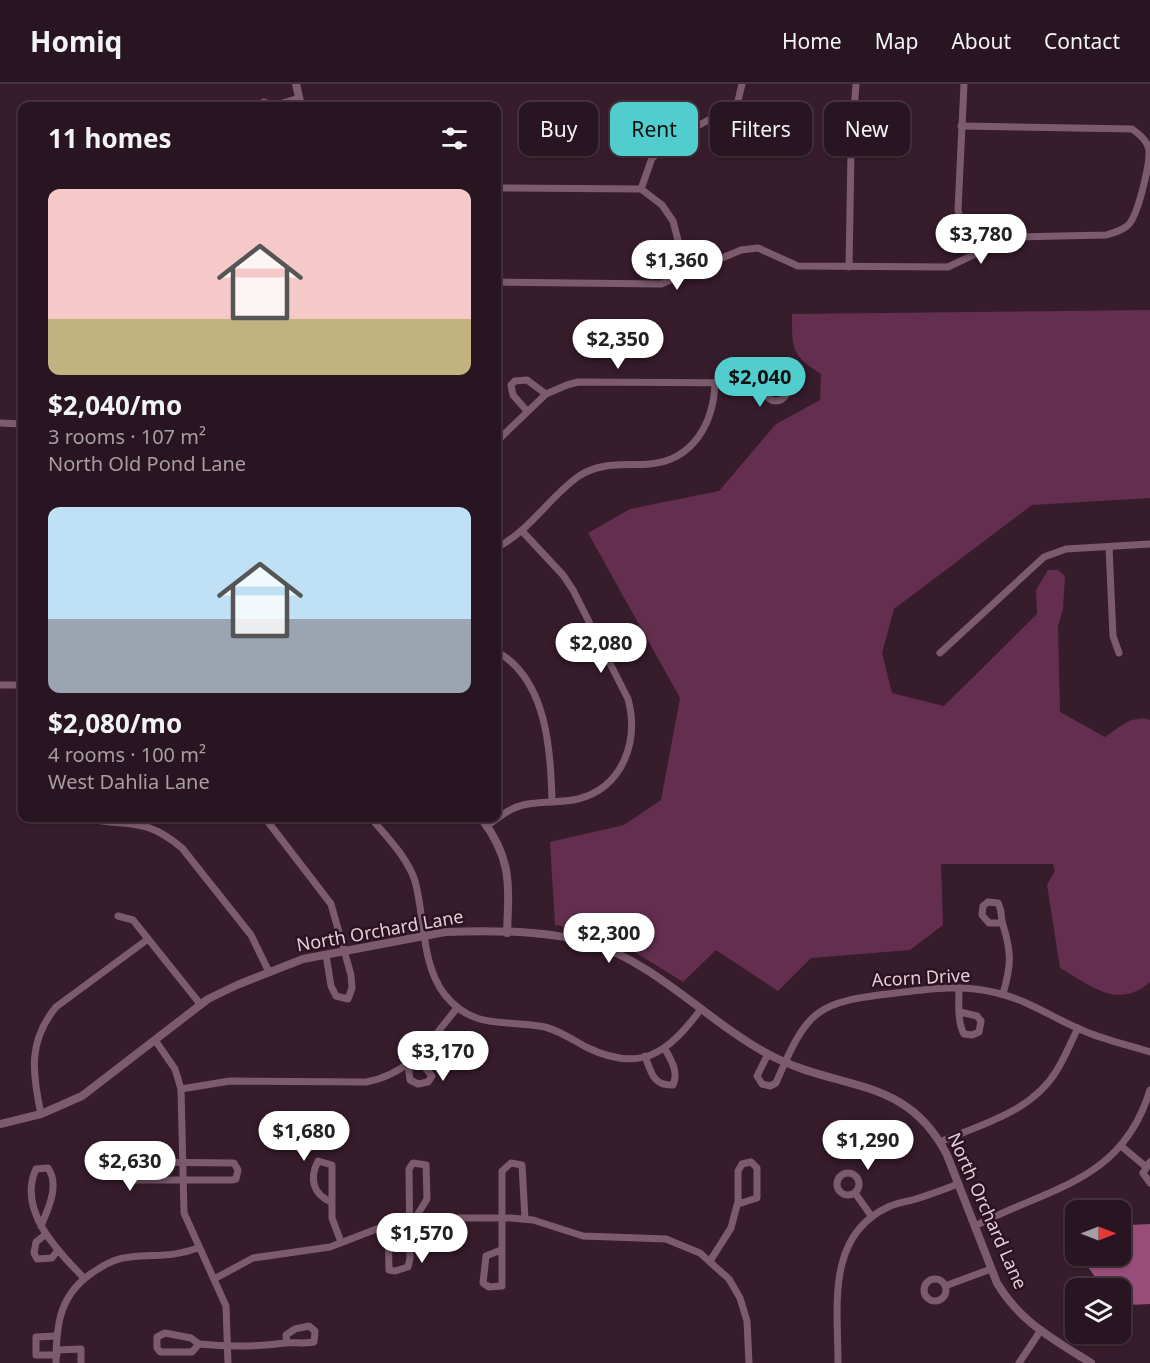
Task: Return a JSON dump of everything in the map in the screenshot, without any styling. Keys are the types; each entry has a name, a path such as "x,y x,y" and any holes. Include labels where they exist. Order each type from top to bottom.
{"street":[{"path":"296,84 300,102"},
{"path":"640,189 652,158 684,133 737,105 742,84"},
{"path":"849,267 851,152 856,84"},
{"path":"964,84 958,210 963,230 976,254"},
{"path":"501,282 661,284 687,275 741,250 758,248 798,266 948,267 1011,237 1062,238 1110,234 1127,227 1136,212 1149,152 1142,137 1132,129 961,126"},
{"path":"501,188 640,189 662,205 673,221 687,275"},
{"path":"527,411 513,395 512,385 515,381 527,380 546,394"},
{"path":"501,437 546,394 578,382 758,382 765,386"},
{"path":"501,545 522,531 571,483 589,470 614,464 660,462 680,454 701,434 710,419 714,404 715,382"},
{"path":"0,423 18,424"},
{"path":"501,816 523,805 590,795 614,777 627,756 632,742 632,713 628,699 573,590 563,575 522,531"},
{"path":"940,653 1034,562 1066,549 1150,544"},
{"path":"1109,547 1113,636 1119,653"},
{"path":"501,654 515,664 525,676 541,711 552,767 552,802"},
{"path":"0,685 18,685"},
{"path":"131,822 160,832 174,841 251,935 269,972"},
{"path":"268,822 331,904 351,975 352,988 348,999 336,996 331,986 326,955"},
{"path":"374,822 411,871 437,982 457,1008 495,1024 548,1028 603,1055 618,1059 645,1056 665,1049 681,1036 701,1010"},
{"path":"484,822 498,840 507,867 510,885 507,933"},
{"path":"487,826 493,822"},
{"path":"1002,923 989,923 982,915 982,906 988,902 998,903 1003,911 1002,923 1009,941 1011,960 1003,994"},
{"path":"118,916 133,920 201,1005"},
{"name":"North Orchard Lane","path":"0,1124 41,1113 82,1096 201,1005 269,972 303,959 426,936 469,931 572,938 609,949 629,959 701,1010 785,1063 800,1070 891,1096 924,1119 940,1142 991,1269 1008,1302 1041,1330 1091,1363"},
{"path":"41,1113 34,1055 40,1030 46,1020 56,1007 148,939"},
{"path":"959,988 960,1012"},
{"name":"Acorn Drive","path":"768,1054 757,1076 762,1084 770,1086 776,1083 804,1027 830,1004 853,998 959,988 1003,994 1078,1028 1150,1052"},
{"path":"181,1089 230,1081 366,1082 383,1079 408,1065 457,1008"},
{"path":"940,1142 1008,1114 1036,1095 1057,1070 1078,1028"},
{"path":"154,1040 176,1069 181,1089 184,1213 225,1306 228,1363"},
{"path":"645,1056 655,1080 663,1085 672,1085 676,1079 675,1069 665,1049"},
{"path":"408,1065 410,1080 418,1084 428,1082 432,1076 416,1057"},
{"path":"975,1226 1012,1207 1079,1180 1095,1170 1121,1146 1135,1127 1150,1090"},
{"path":"1121,1146 1148,1164 1144,1177 1150,1183"},
{"path":"331,1202 320,1197 313,1186 314,1169 318,1161 332,1165 331,1202 334,1227 341,1242"},
{"path":"133,1162 234,1162 238,1170 236,1179 232,1180 182,1180 135,1180 129,1178 128,1171 133,1162"},
{"path":"710,1261 731,1228 738,1204 738,1172 742,1164 751,1162 757,1168 757,1198 749,1198 738,1204"},
{"path":"388,1224 389,1270 395,1271 408,1267 413,1218 409,1169 412,1163 426,1165 427,1175 427,1199 413,1218"},
{"path":"501,1250 486,1256 483,1283 489,1287 502,1286 502,1171 507,1165 517,1163 522,1166 525,1219"},
{"path":"41,1226 53,1188 52,1175 48,1168 36,1169 33,1178 34,1201 41,1226 58,1250 84,1278"},
{"path":"838,1363 840,1263 855,1233 872,1217 899,1202 916,1199 958,1184"},
{"path":"855,1193 872,1217"},
{"path":"214,1279 253,1258 308,1251 413,1218 525,1219 583,1236 666,1239 690,1248 710,1261 729,1279 740,1298 747,1321 749,1363"},
{"path":"45,1234 36,1242 34,1253 38,1259 52,1258 58,1250"},
{"path":"56,1363 56,1336 65,1302 84,1278 121,1258 177,1256 198,1248"},
{"path":"945,1286 991,1269"},
{"path":"1019,1363 1041,1330"},
{"path":"199,1344 192,1352 160,1352 157,1340 159,1334 178,1334 191,1338 199,1344 228,1347 270,1347 287,1343"},
{"path":"56,1336 36,1337 36,1355 81,1349 81,1363"}],"shaded area":[{"path":"1150,310 1150,498 1032,505 894,609 882,653 892,693 944,706 1037,614 1036,590 1048,570 1058,570 1065,576 1063,609 1058,626 1060,712 1105,737 1132,720 1150,720 1150,982 1138,990 1116,995 1094,988 1060,968 1047,885 1055,871 1053,864 941,864 943,925 910,950 811,958 778,991 716,950 683,982 609,936 555,925 550,842 624,825 661,800 680,698 588,533 630,509 719,491 776,424 820,400 821,374 804,362 795,350 792,314"},
{"path":"1150,1224 1150,1304 1131,1305 1131,1278 1096,1278 1087,1266 1131,1266 1131,1225"}]}
